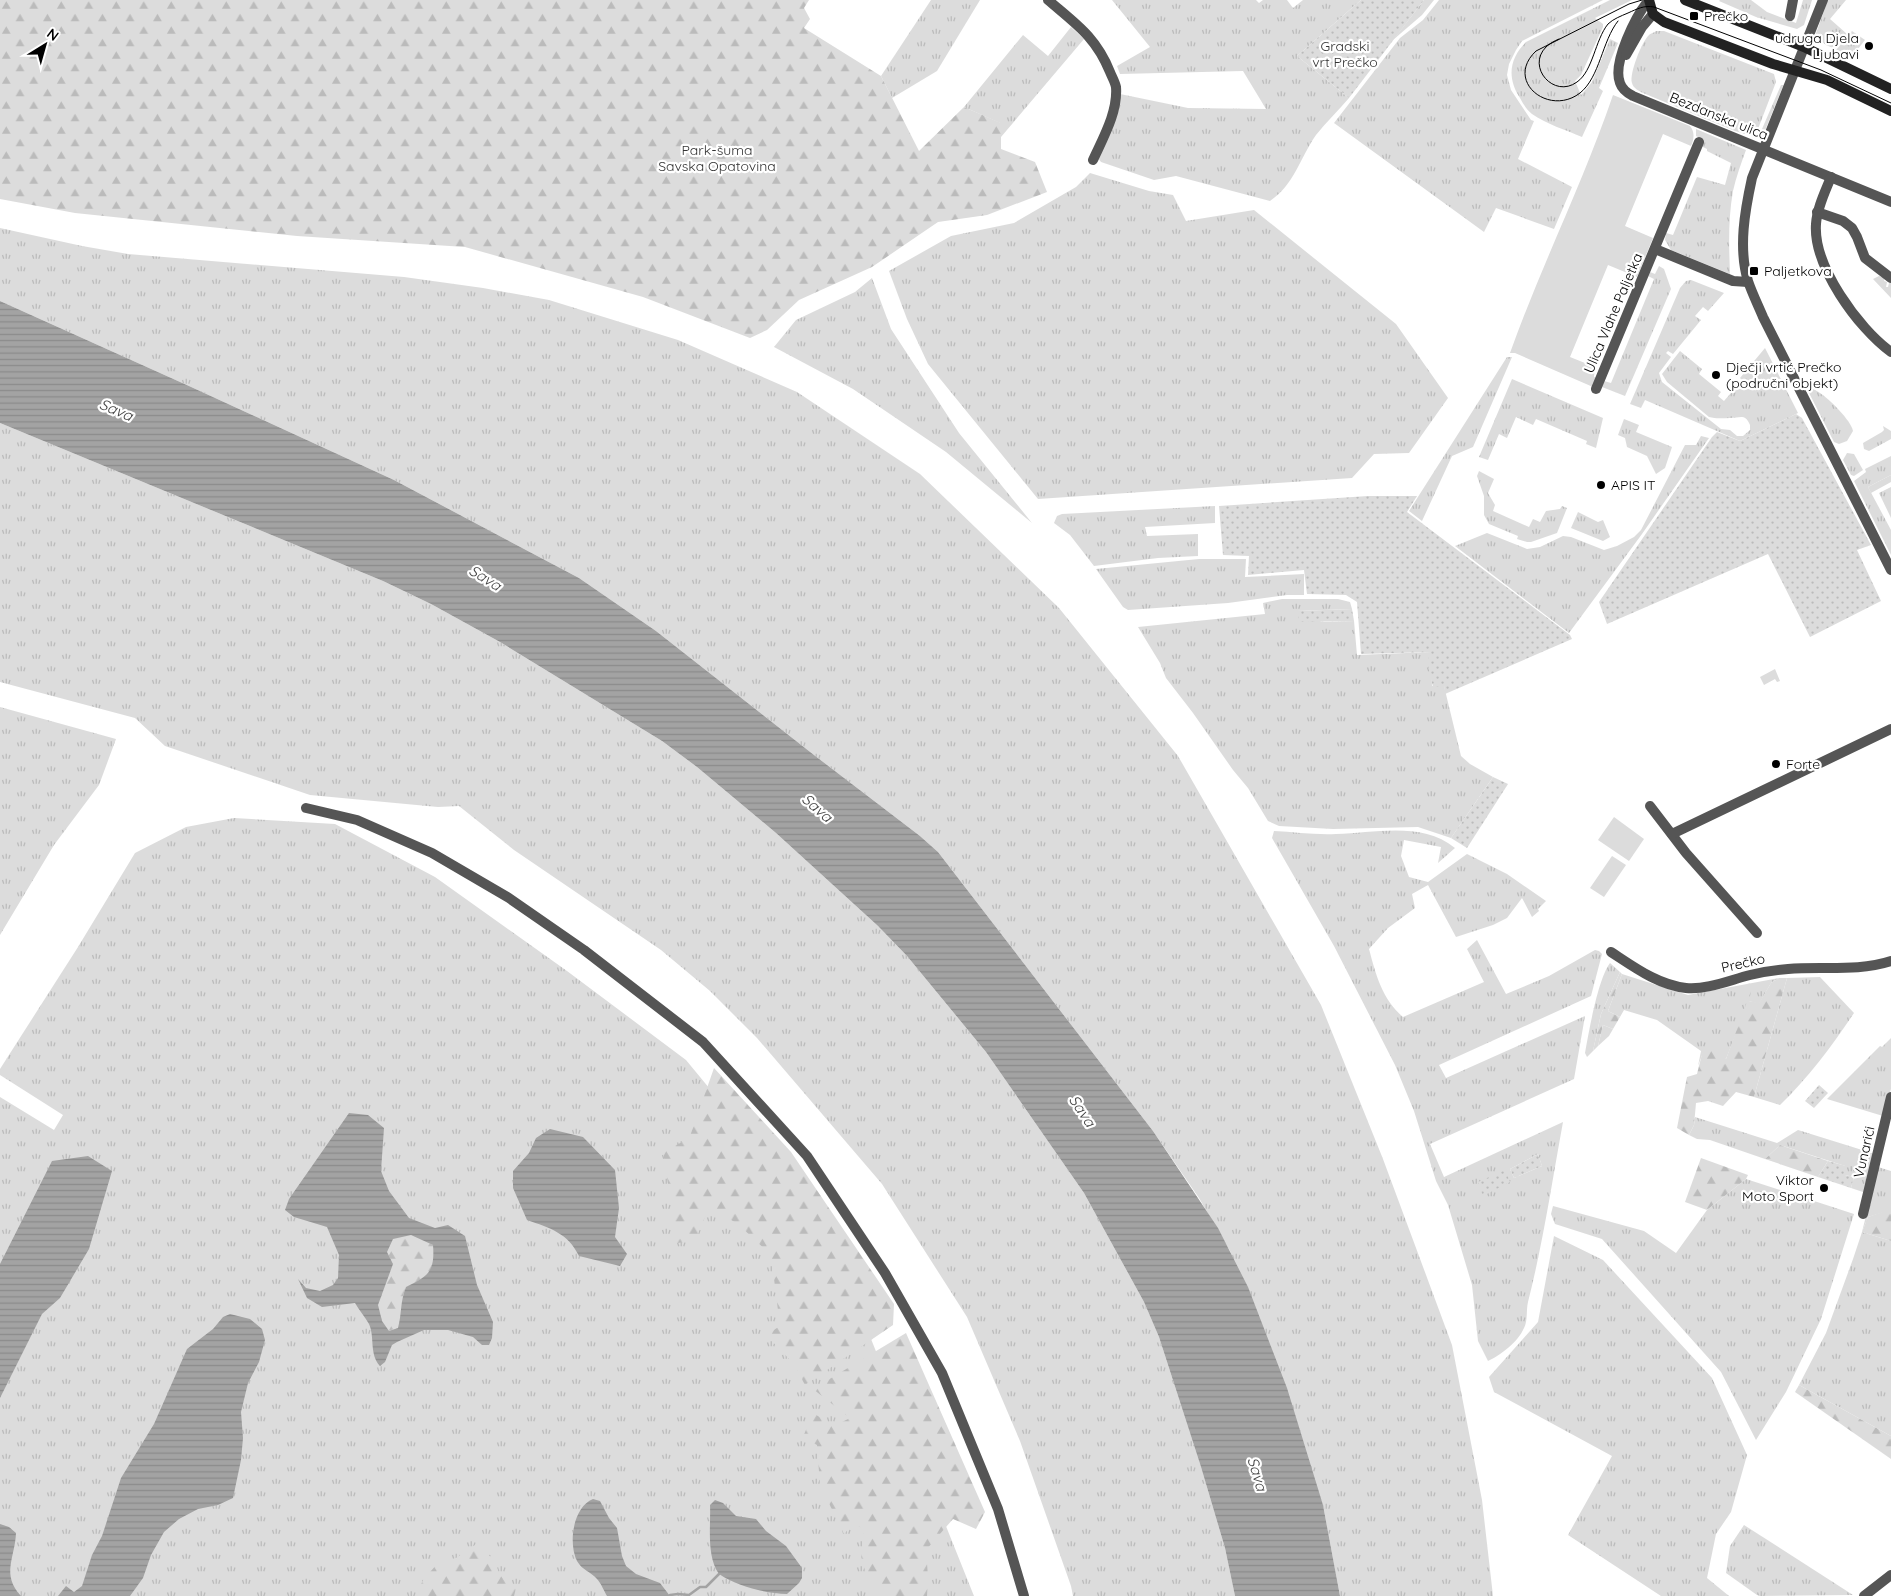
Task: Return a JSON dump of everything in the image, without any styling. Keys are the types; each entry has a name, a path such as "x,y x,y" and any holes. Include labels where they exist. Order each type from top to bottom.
{"street":[{"path":"1048,0 1088,35 1102,53 1116,85 1113,111 1093,160"},
{"path":"1650,0 1653,14 1664,22 1773,64 1827,80 1891,111"},
{"name":"Bezdanska ulica","path":"1650,0 1640,11 1632,28 1620,64 1618,75 1620,83 1629,94 1891,202"},
{"path":"1685,0 1804,47 1891,89"},
{"path":"1790,16 1794,0"},
{"path":"1823,0 1752,178 1746,206 1744,264 1748,282 1762,317 1891,570"},
{"path":"1620,64 1646,21 1653,14"},
{"name":"Ulica Vlahe Paljetka","path":"1596,389 1699,142"},
{"path":"1831,177 1817,212 1816,240 1822,260 1835,287 1857,318 1891,352"},
{"path":"1817,212 1843,221 1852,228 1858,236 1865,258 1891,278"},
{"name":"Ulica Vlahe Paljetka","path":"1655,249 1732,281 1748,282"},
{"path":"1672,834 1891,729"},
{"path":"1650,806 1686,853 1757,933"},
{"path":"306,808 357,820 432,853 509,898 584,950 703,1042 736,1078 807,1156 885,1272 937,1365 998,1509 1024,1596"},
{"name":"Prečko","path":"1611,952 1667,984 1688,988 1708,986 1782,969 1827,969 1879,965 1891,961"},
{"name":"Vunarići","path":"1863,1214 1891,1097"},
{"path":"1864,1596 1891,1575"}],"green space":[{"name":"Park-šuma Savska Opatovina","path":"0,0 809,0 804,8 810,19 804,28 881,76 919,151 964,107 1001,123 1001,149 1035,162 1047,192 987,215 938,222 872,267 799,300 767,330 750,338 643,297 465,247 297,236 75,213 0,199"},
{"path":"931,0 980,0 937,71 892,98 881,76"},
{"path":"1112,0 1256,0 1259,3 1263,0 1287,0 1293,8 1303,0 1361,0 1297,56 1349,98 1316,135 1291,179 1278,195 1270,201 1176,176 1154,180 1101,162 1098,158 1120,94 1188,108 1266,109 1243,71 1120,74 1117,66 1150,47"},
{"name":"Gradski vrt Prečko","path":"1361,0 1424,0 1349,98 1297,56"},
{"path":"1424,0 1434,0 1422,15 1393,40"},
{"path":"1439,0 1603,0 1522,41 1509,64 1507,75 1511,90 1531,120 1534,121 1518,159 1572,187 1554,229 1496,208 1484,232 1334,123 1400,38 1423,20"},
{"path":"1610,0 1632,0 1595,18 1603,24 1603,27 1581,75 1575,81 1581,95 1592,82 1610,39 1618,43 1599,88 1603,91 1582,137 1550,124 1530,112 1524,105 1513,83 1513,62 1520,48 1526,42"},
{"path":"1720,0 1751,0 1767,12 1796,23 1803,0 1812,0 1804,25 1797,29 1756,17"},
{"path":"1828,0 1846,0 1830,19 1847,34 1835,49 1826,45 1815,36"},
{"path":"1071,27 1084,39 1001,137 1000,123 964,107 1023,35 1048,56"},
{"path":"1656,31 1664,31 1774,74 1776,82 1758,129 1753,136 1735,131 1635,88 1632,73 1637,58 1646,38"},
{"path":"1852,31 1865,40 1851,58 1836,50"},
{"path":"1781,85 1784,85 1764,133 1762,129"},
{"path":"1613,95 1690,126 1694,136 1691,146 1663,134 1625,226 1653,238 1637,277 1608,265 1570,357 1595,367 1594,377 1597,378 1593,387 1515,353 1510,353 1589,160"},
{"path":"1696,129 1746,150 1731,201 1729,233 1730,274 1671,250 1665,240 1666,233 1673,235 1697,177 1725,185 1731,163 1701,146 1704,140 1696,136"},
{"path":"1090,173 1149,191 1173,195 1186,221 1254,210 1396,324 1448,398 1409,453 1374,454 1352,478 1038,499 928,364 907,319 889,271 951,236 1014,223 1076,187"},
{"path":"0,228 128,254 404,277 483,288 549,300 678,340 797,392 920,474 1059,608 1178,756 1321,1005 1383,1159 1452,1345 1482,1500 1493,1596 1340,1596 1323,1505 1230,1251 1199,1198 1153,1131 938,852 656,631 579,578 394,480 0,301"},
{"path":"1659,266 1664,269 1671,289 1625,396 1602,387 1604,381 1611,383 1654,279 1648,276 1650,272 1655,274"},
{"path":"1879,276 1885,278 1884,281 1887,282 1886,287 1891,283 1891,298 1873,279"},
{"path":"872,278 891,329 959,433 1032,523 946,452 853,389 774,347 796,320 855,292"},
{"path":"1691,280 1724,293 1708,311 1703,307 1695,316 1701,320 1673,354 1668,351 1666,353 1671,357 1659,373 1662,382 1721,429 1730,430 1737,436 1743,436 1750,430 1750,425 1746,419 1742,417 1709,417 1667,382 1662,374 1680,351 1702,369 1699,374 1721,392 1718,396 1724,401 1765,348 1798,413 1740,441 1645,400 1641,408 1630,404 1680,288 1686,281"},
{"path":"1507,357 1512,357 1473,447 1452,456 1422,521 1409,511"},
{"path":"1512,379 1603,418 1596,448 1586,444 1587,441 1536,419 1533,425 1516,417 1507,438 1499,434 1488,460 1479,457"},
{"path":"1806,387 1826,397 1846,419 1853,431 1847,441 1839,444 1834,442"},
{"path":"1796,414 1802,418 1871,545 1857,550 1881,601 1810,637 1768,554 1607,624 1599,602 1712,437 1717,432 1740,441"},
{"path":"1624,419 1639,425 1636,432 1672,447 1665,468 1656,474 1647,456 1627,447 1625,438 1618,435"},
{"path":"0,423 383,581 431,604 500,642 662,741 697,767 776,833 878,926 907,956 986,1052 1084,1193 1144,1302 1159,1337 1201,1467 1225,1548 1235,1596 1073,1596 1020,1441 967,1317 882,1184 757,1038 710,991 661,950 514,850 459,806 438,807 310,795 165,746 135,718 0,682"},
{"path":"1883,426 1891,431 1891,439 1869,451 1864,449 1863,443 1882,432 1884,430"},
{"path":"1701,436 1709,438 1642,534 1569,633 1455,546 1487,533 1527,549 1540,547 1563,536 1571,537 1604,550 1617,546 1634,537 1641,530 1685,445 1696,445"},
{"path":"1847,453 1854,454 1863,470 1854,476 1851,475 1843,460"},
{"path":"1891,456 1891,475 1868,487 1891,530 1891,555 1854,481 1866,472 1865,469"},
{"path":"1479,471 1494,479 1488,493 1495,505 1493,511 1529,527 1533,519 1540,522 1546,511 1560,509 1562,506 1567,508 1557,533 1527,542 1517,539 1518,536 1489,524 1484,515 1484,496 1477,476"},
{"path":"1891,475 1891,482 1871,493 1868,487"},
{"path":"1891,487 1891,518 1879,493"},
{"path":"1368,496 1417,496 1407,512 1570,635 1572,639 1445,694 1444,686 1433,687 1427,662 1431,652 1361,654 1357,602 1346,595 1307,594 1304,570 1248,575 1249,556 1223,555 1219,506"},
{"path":"1215,506 1215,523 1145,527 1147,536 1198,534 1198,556 1158,558 1094,566 1070,535 1054,523 1057,516 1062,514"},
{"path":"1578,512 1598,522 1603,520 1610,537 1603,541 1571,528"},
{"path":"1199,559 1246,559 1245,577 1304,574 1304,595 1287,595 1228,603 1128,610 1123,607 1096,569"},
{"path":"1282,599 1338,599 1350,602 1352,609 1298,611 1322,622 1354,621 1357,655 1431,652 1432,686 1444,686 1461,756 1470,764 1493,777 1451,838 1418,827 1333,829 1279,826 1268,821 1248,788 1166,678 1160,663 1138,627 1265,614 1263,603"},
{"path":"1352,609 1354,621 1299,622 1298,611"},
{"path":"1775,669 1780,681 1777,682 1775,679 1764,685 1760,677"},
{"path":"0,707 116,739 99,785 54,845 0,935"},
{"path":"1493,777 1508,784 1467,848 1451,838"},
{"path":"1614,817 1644,839 1629,861 1598,840"},
{"path":"234,818 335,824 435,877 567,971 686,1060 795,1192 863,1319 974,1596 0,1596 0,1097 54,1130 63,1115 0,1075 0,1069 135,853 186,827"},
{"path":"1398,830 1428,834 1455,848 1438,863 1441,847 1404,840 1401,856 1409,877 1428,882 1467,854 1507,874 1546,901 1532,917 1522,898 1507,918 1493,925 1456,937 1428,885 1412,894 1415,908 1388,928 1369,949 1377,977 1385,994 1403,1017 1484,982 1467,949 1477,940 1506,994 1549,976 1595,950 1602,954 1591,996 1439,1065 1446,1078 1585,1016 1574,1079 1430,1144 1444,1177 1563,1122 1543,1235 1527,1305 1525,1325 1521,1333 1504,1352 1488,1361 1478,1341 1472,1285 1448,1205 1436,1181 1414,1111 1395,1065 1334,946 1272,838 1274,831 1328,834","holes":["1538,1154 1542,1166 1514,1178 1510,1169"]},
{"path":"1612,856 1626,865 1604,897 1590,888"},
{"path":"1610,963 1620,972 1601,1014 1593,1051 1587,1057 1585,1053 1595,1006 1602,981"},
{"path":"1620,972 1622,974 1608,1011 1620,1017 1613,1029 1603,1025 1598,1046 1593,1051 1601,1014"},
{"path":"1622,974 1688,995 1779,978 1771,983 1759,1004 1749,1001 1726,1059 1704,1050 1698,1066 1701,1051 1657,1020 1624,1010 1620,1017 1608,1011"},
{"path":"1820,977 1854,1013 1820,1061 1780,1105 1754,1097 1787,978"},
{"path":"1779,978 1787,978 1754,1097 1736,1092 1723,1106 1708,1101 1696,1103 1694,1125 1689,1135 1677,1128 1687,1077 1697,1074 1703,1050 1713,1049 1726,1059 1751,991 1749,1001 1759,1003 1771,983"},
{"path":"1603,1025 1613,1029 1609,1036 1598,1046"},
{"path":"1891,1038 1891,1089 1883,1116 1827,1099 1880,1046 1882,1047"},
{"path":"714,1068 791,1152 894,1304 893,1325 805,1385 794,1364 766,1335 780,1326 771,1255 738,1224 709,1207 695,1241 677,1243 663,1151 689,1139"},
{"path":"1819,1085 1828,1093 1814,1108 1805,1101"},
{"path":"1695,1117 1777,1143 1798,1130 1875,1154 1866,1193 1851,1188 1854,1177 1845,1175 1845,1166 1780,1145 1765,1159 1710,1140 1697,1139 1689,1135 1694,1125"},
{"path":"1780,1145 1828,1161 1818,1177 1765,1159"},
{"path":"1538,1154 1542,1166 1514,1178 1510,1169"},
{"path":"1701,1158 1748,1175 1746,1179 1707,1210 1685,1202"},
{"path":"1828,1161 1846,1166 1845,1175 1854,1177 1851,1188 1818,1177"},
{"path":"1878,1167 1891,1171 1891,1210 1868,1217 1862,1232"},
{"path":"1505,1170 1510,1182 1483,1196 1478,1182"},
{"path":"1746,1179 1854,1214 1821,1319 1786,1392 1756,1440 1721,1372 1602,1239 1555,1224 1551,1214 1553,1206 1644,1231 1676,1253 1707,1210"},
{"path":"1891,1210 1891,1241 1862,1232 1868,1217"},
{"path":"1862,1232 1891,1241 1891,1436 1799,1385 1826,1333"},
{"path":"411,1235 433,1245 432,1267 426,1276 406,1287 397,1328 388,1331 382,1321 378,1305 393,1264 387,1252 393,1239"},
{"path":"1554,1236 1603,1260 1712,1378 1747,1455 1731,1512 1716,1534 1707,1578 1729,1596 1661,1596 1568,1535 1612,1456 1494,1392 1489,1377 1538,1322"},
{"path":"906,1333 985,1512 976,1529 953,1519 926,1550 927,1596 887,1596 869,1585 861,1556 864,1530 854,1523 844,1534 820,1485 817,1445 803,1437 813,1413 834,1426 850,1418 813,1389"},
{"path":"1799,1385 1891,1436 1891,1459 1795,1392"},
{"path":"1744,1525 1853,1595 1757,1595 1726,1573 1730,1546"},
{"path":"478,1543 495,1562 499,1573 508,1585 516,1588 514,1596 416,1596 423,1580 438,1563 456,1558"}],"water":[{"name":"Sava","path":"0,301 394,480 579,578 656,631 938,852 1153,1131 1218,1228 1248,1287 1287,1388 1323,1505 1340,1596 1235,1596 1225,1548 1201,1467 1159,1337 1144,1302 1084,1193 986,1052 907,956 878,926 776,833 697,767 662,741 500,642 431,604 383,581 0,423"},
{"path":"349,1113 368,1115 384,1128 381,1171 389,1191 409,1218 435,1228 448,1225 465,1236 477,1285 493,1322 492,1338 489,1345 482,1345 473,1337 448,1330 424,1330 392,1345 385,1362 380,1366 374,1356 371,1329 355,1303 322,1307 307,1298 298,1279 306,1288 320,1291 333,1285 338,1278 339,1255 327,1227 294,1217 285,1210 289,1199","holes":["411,1235 433,1245 433,1261 429,1272 406,1287 398,1328 389,1331 382,1321 378,1305 393,1264 387,1252 393,1239"]},
{"path":"550,1129 583,1137 615,1170 619,1208 615,1237 627,1254 620,1266 579,1256 575,1248 557,1232 527,1220 513,1188 513,1171 529,1153 536,1138"},
{"path":"88,1156 112,1171 89,1249 60,1298 42,1314 0,1398 0,1264 52,1161"},
{"path":"230,1314 250,1319 262,1329 265,1340 259,1362 248,1383 241,1412 243,1438 241,1460 233,1498 218,1505 198,1509 179,1519 164,1532 151,1555 143,1578 130,1596 58,1596 66,1586 74,1592 82,1586 92,1555 102,1536 121,1478 154,1424 187,1349 213,1329 223,1317"},
{"path":"593,1499 600,1501 617,1528 622,1556 626,1566 636,1574 660,1583 670,1596 607,1596 597,1579 579,1564 574,1553 574,1526 581,1510 586,1503"},
{"path":"715,1500 723,1503 736,1516 756,1519 766,1531 786,1546 802,1568 802,1578 787,1594 752,1589 719,1574 712,1558 710,1540 710,1505"},
{"path":"0,1524 9,1527 16,1533 10,1573 15,1588 21,1596 0,1596"}],"waterway":[{"path":"670,1595 689,1595 700,1587 706,1587 719,1574"}],"tram line":[{"path":"1618,21 1608,38 1592,78 1580,93 1568,99 1556,101 1544,98 1534,92 1528,84 1525,74 1527,62 1536,51 1629,4 1642,0"},
{"path":"1559,39 1546,47 1539,63 1545,78 1552,84 1560,87 1577,82 1587,71 1600,38 1608,24 1638,9 1654,7 1821,70 1891,103"}],"place":[{"name":"Prečko","path":"1694,16"},
{"name":"udruga Djela Ljubavi","path":"1869,46"},
{"name":"Paljetkova","path":"1754,271"},
{"name":"Dječji vrtić Prečko (područni objekt)","path":"1716,375"},
{"name":"APIS IT","path":"1601,485"},
{"name":"Forte","path":"1776,764"},
{"name":"Viktor Moto Sport","path":"1824,1188"}]}
